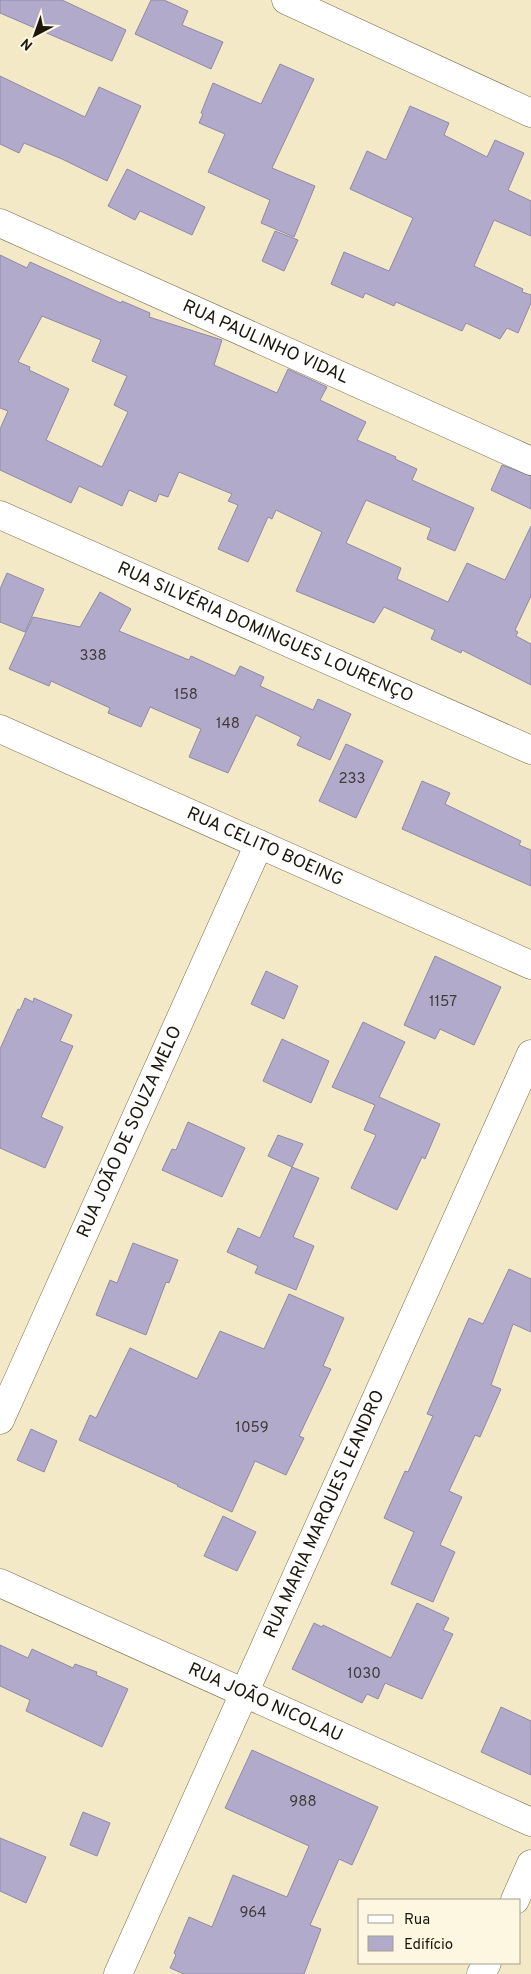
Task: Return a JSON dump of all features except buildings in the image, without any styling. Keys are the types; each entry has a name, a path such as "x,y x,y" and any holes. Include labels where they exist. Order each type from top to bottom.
{"street":[{"path":"286,0 531,113"},
{"name":"RUA PAULINHO VIDAL","path":"0,223 531,461"},
{"name":"RUA SILVÉRIA DOMINGUES LOURENÇO","path":"0,515 531,750"},
{"name":"RUA CELITO BOEING","path":"0,729 531,965"},
{"name":"RUA JOÃO DE SOUZA MELO","path":"0,1420 259,844"},
{"name":"RUA MARIA MARQUES LEANDRO","path":"118,1974 531,1054"},
{"name":"RUA JOÃO NICOLAU","path":"0,1583 531,1822"},
{"path":"515,1899 531,1864"}]}
